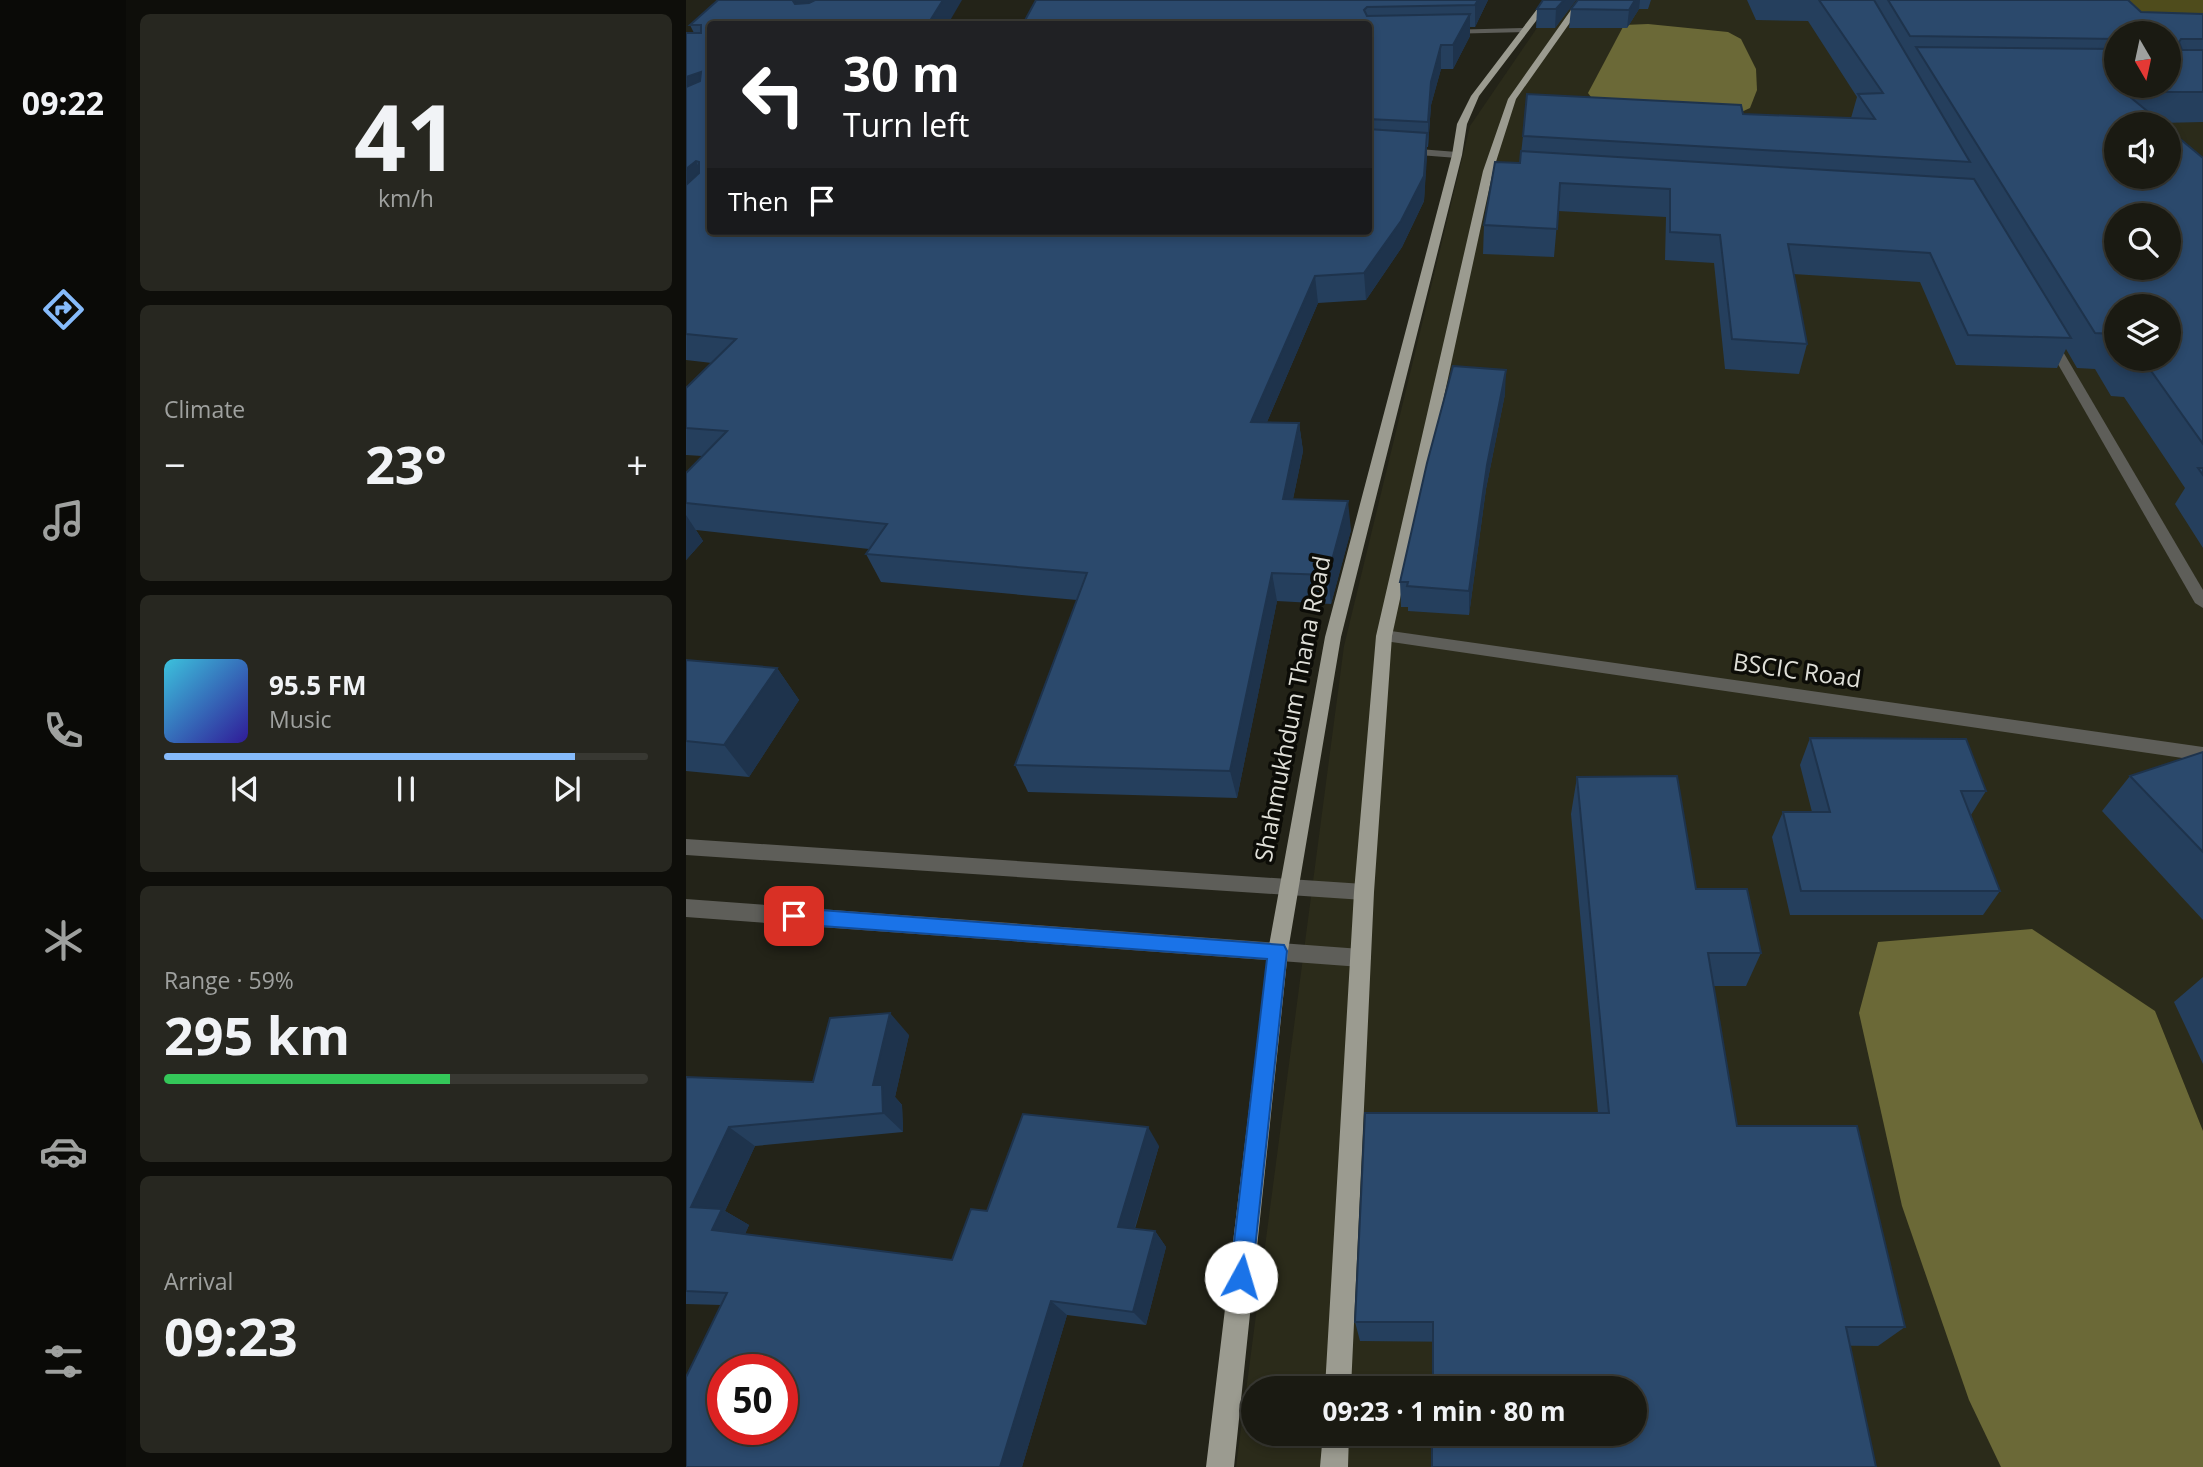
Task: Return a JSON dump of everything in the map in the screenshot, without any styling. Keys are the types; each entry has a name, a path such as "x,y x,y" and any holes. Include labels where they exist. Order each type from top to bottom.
{"main road":[{"name":"Shahmukhdum Thana Road","path":"1220,1467 1278,951 1333,637 1457,155 1462,124 1475,96 1548,0"},
{"path":"1339,1376 1364,892 1384,636 1512,99 1582,0"},
{"path":"1334,1467 1335,1446"}],"street":[{"path":"1433,32 1523,30"},
{"path":"1372,148 1457,155"},
{"path":"2044,329 2203,603"},
{"name":"BSCIC Road","path":"1384,636 2203,754"},
{"path":"686,846 1364,892"},
{"path":"686,908 1361,958"}],"shaded area":[{"path":"1556,0 2203,0 2203,1467 1236,1467 1241,1429 1241,1446 1647,1446 1647,1376 1248,1376 1344,646 1470,126"},
{"path":"2102,0 2203,0 2203,35 2181,27 2181,21 2163,21"},
{"path":"1648,24 1728,32 1741,39 1756,69 1757,90 1750,108 1735,115 1600,109 1588,93 1624,25"},
{"path":"2032,929 2155,1011 2203,1131 2203,1467 2001,1467 1969,1400 1902,1206 1859,1013 1878,942"}],"building":[{"path":"718,0 795,0 795,4 815,0 943,0 930,21 707,21 707,235 1372,235 1372,129 1427,133 1424,176 1401,221 1364,273 1315,276 1251,422 1299,423 1283,499 1348,501 1328,575 1272,573 1230,771 1015,765 1087,573 866,554 887,524 686,503 686,473 727,431 686,428 686,388 736,339 686,334 686,185 699,173 699,162 696,161 686,169 686,87 700,81 701,72 686,77 686,33 701,33 701,25 690,25"},
{"path":"1036,0 1478,0 1475,5 1367,7 1364,10 1367,16 1470,14 1453,45 1441,45 1431,82 1428,122 1372,119 1372,21 1025,21"},
{"path":"1543,0 1564,0 1556,9 1537,9"},
{"path":"1578,0 1635,0 1629,10 1571,9"},
{"path":"1819,0 1874,0 1970,162 1523,136 1527,94 1741,105 1743,114 1875,119 1858,94 1883,93"},
{"path":"1888,0 2128,0 2141,12 2203,14 2203,39 2181,39 2181,21 2104,21 2104,39 1910,36"},
{"path":"1916,47 2104,49 2104,98 2131,98 2148,112 2104,112 2104,189 2181,189 2181,140 2203,158 2203,444 2151,371 2181,371 2181,294 2104,294 2104,334 2095,333"},
{"path":"2181,47 2182,50 2203,50 2203,92 2181,92"},
{"path":"1521,151 1974,179 2071,338 1968,335 1930,253 1788,244 1807,344 1732,339 1720,235 1670,232 1670,189 1560,183 1557,229 1484,225 1495,162 1520,163"},
{"path":"1453,366 1506,370 1487,465 1469,591 1407,586 1408,582 1400,582 1427,463"},
{"path":"686,660 777,668 724,745 686,741"},
{"path":"1810,738 1966,739 1986,791 1961,791 2000,891 1801,891 1783,812 1830,812"},
{"path":"2203,752 2203,852 2130,776"},
{"path":"1677,776 1696,889 1747,889 1761,953 1708,953 1737,1126 1857,1126 1905,1327 1846,1327 1876,1467 1432,1467 1432,1446 1647,1446 1647,1376 1433,1376 1433,1322 1355,1322 1365,1113 1609,1113 1577,777"},
{"path":"890,1013 873,1085 882,1085 883,1113 729,1127 691,1207 722,1209 712,1230 952,1260 971,1209 987,1211 1023,1114 1148,1127 1118,1227 1155,1231 1133,1312 1051,1301 1000,1467 686,1467 686,1377 727,1293 686,1291 686,1077 813,1082 830,1018"}],"route":[{"path":"794,916 1278,951 1241,1277"}]}
